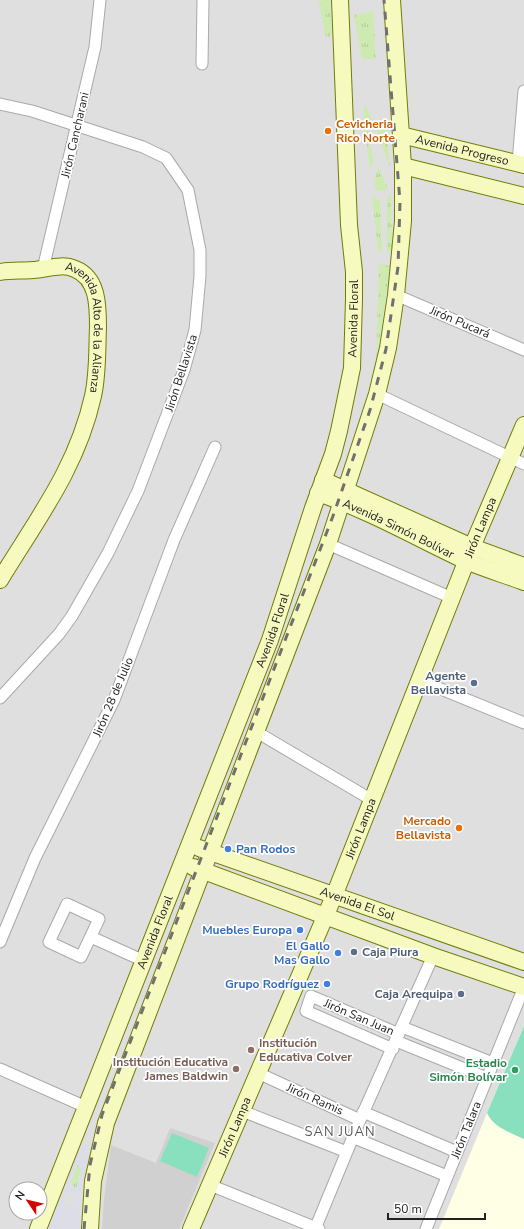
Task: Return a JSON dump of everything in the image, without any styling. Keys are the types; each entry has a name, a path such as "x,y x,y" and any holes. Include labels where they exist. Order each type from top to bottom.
{"street":[{"name":"Jirón Cancharani","path":"43,269 95,47 100,0"},
{"path":"202,64 203,0"},
{"name":"Avenida Floral","path":"38,1229 270,640 333,454 352,368 354,272 349,225 340,0"},
{"name":"Avenida Floral","path":"90,1229 93,1181 106,1123 328,544 377,394 388,348 396,295 403,221 403,166 392,0"},
{"path":"521,164 524,91"},
{"name":"Jirón Bellavista","path":"0,104 19,108 143,147 166,158 188,190 200,250 195,330 184,370 138,491 87,593 59,634 0,698"},
{"name":"Avenida Progreso","path":"401,135 521,164"},
{"path":"403,166 524,196"},
{"name":"Avenida Alto de la Alianza","path":"0,272 68,267 82,272 91,281 99,308 98,359 93,396 81,437 63,479 0,580"},
{"name":"Jirón Pucará","path":"396,295 524,350"},
{"path":"377,394 517,461"},
{"name":"Jirón Lampa","path":"191,1229 334,896 470,554 517,461 524,425"},
{"name":"Jirón 28 de Julio","path":"0,942 35,858 114,700 180,525 215,447"},
{"name":"Avenida Simón Bolívar","path":"321,486 344,495 414,534 470,554 524,566"},
{"path":"328,544 452,598"},
{"name":"Avenida Simón Bolívar","path":"470,554 524,582"},
{"path":"419,680 524,723"},
{"path":"256,731 372,800"},
{"name":"Avenida El Sol","path":"190,845 524,962"},
{"name":"Avenida El Sol","path":"183,863 433,956 524,987"},
{"path":"67,904 99,919 91,937 81,957 49,942 67,904"},
{"path":"91,937 144,961"},
{"path":"210,1186 317,1229 352,1137 433,956"},
{"name":"Jirón Talara","path":"426,1229 524,987"},
{"name":"Jirón San Juan","path":"487,1078 397,1038 311,996 306,1011 397,1038 493,1062"},
{"path":"0,1069 86,1106"},
{"name":"Jirón Ramis","path":"258,1073 361,1116 457,1152"},
{"path":"242,1111 347,1152"},
{"path":"352,1137 447,1176"}],"shaded area":[{"path":"0,0 524,0 524,1229 0,1229"},
{"path":"524,1026 524,1229 439,1229 487,1113"},
{"path":"170,1128 215,1143 179,1229 102,1229 104,1199 111,1145 156,1163"},
{"path":"79,1143 89,1147 81,1191 80,1229 47,1229","holes":["77,1164 81,1170 76,1190 71,1182","68,1192 75,1197 74,1206 64,1202"]}],"green space":[{"path":"319,0 330,0 332,33 329,37 325,35"},
{"path":"373,11 376,59 362,59 354,15"},
{"path":"366,106 373,123 368,128 369,141 374,160 370,170 363,109"},
{"path":"386,126 390,167 375,127"},
{"path":"378,165 387,187 385,191 376,190 374,187"},
{"path":"391,194 392,251 387,252 387,197"},
{"path":"372,195 380,201 382,252 378,251"},
{"path":"379,264 391,266 376,359"},
{"name":"Estadio Simón Bolívar","path":"524,1026 524,1139 498,1126 487,1113"},
{"path":"172,1133 209,1148 197,1177 160,1161"},
{"path":"78,1163 81,1170 76,1190 71,1182"}],"railway":[{"path":"84,1229 90,1165 102,1115 333,516 370,410 386,349 398,267 400,202 384,0"}],"place":[{"name":"Cevicheria Rico Norte","path":"328,131"},
{"name":"Agente Bellavista","path":"474,683"},
{"name":"Mercado Bellavista","path":"459,828"},
{"name":"Pan Rodos","path":"228,849"},
{"name":"Muebles Europa","path":"300,930"},
{"name":"Caja Piura","path":"354,952"},
{"name":"El Gallo Mas Gallo","path":"338,953"},
{"name":"Grupo Rodríguez","path":"327,984"},
{"name":"Caja Arequipa","path":"461,994"},
{"name":"Institución Educativa Colver","path":"251,1050"},
{"name":"Institución Educativa James Baldwin","path":"236,1069"},
{"name":"Estadio Simón Bolívar","path":"515,1070"}],"district":[{"name":"SAN JUAN","path":"340,1132"}]}
